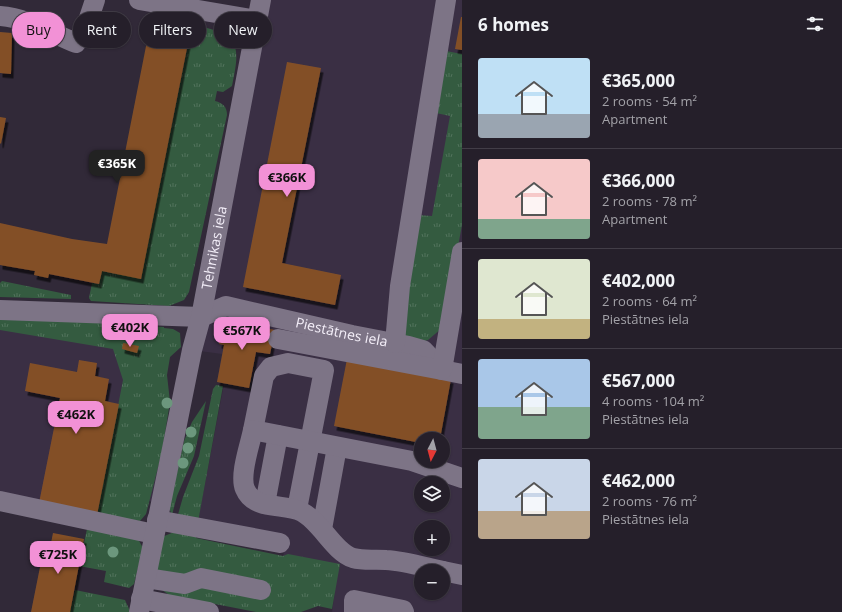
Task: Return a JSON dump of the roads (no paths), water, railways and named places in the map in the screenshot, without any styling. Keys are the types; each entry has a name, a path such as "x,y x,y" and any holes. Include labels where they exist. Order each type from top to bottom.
{"street":[{"path":"0,16 28,21 53,34 76,43 87,24 95,0"},
{"path":"139,0 214,13"},
{"name":"Tehnikas iela","path":"259,12 261,0"},
{"path":"395,343 400,286 446,0"},
{"name":"Tehnikas iela","path":"140,606 192,350 201,317 252,48"},
{"path":"442,370 462,252"},
{"name":"Piestātnes iela","path":"0,310 201,317 226,306 423,350 442,370"},
{"path":"278,339 462,374"},
{"path":"297,509 329,349"},
{"path":"324,370 288,363 270,367 264,376 243,477 245,488 249,496 258,502 297,509 309,516 341,550 352,557 388,560 414,565"},
{"path":"253,430 412,462 462,478"},
{"path":"265,504 278,435"},
{"path":"322,529 338,447"},
{"path":"0,494 155,527 280,543"},
{"path":"450,572 462,575"},
{"path":"146,578 185,584 201,578 261,590"},
{"path":"354,612 354,600 404,610 404,612"},
{"path":"140,606 209,612"}]}
